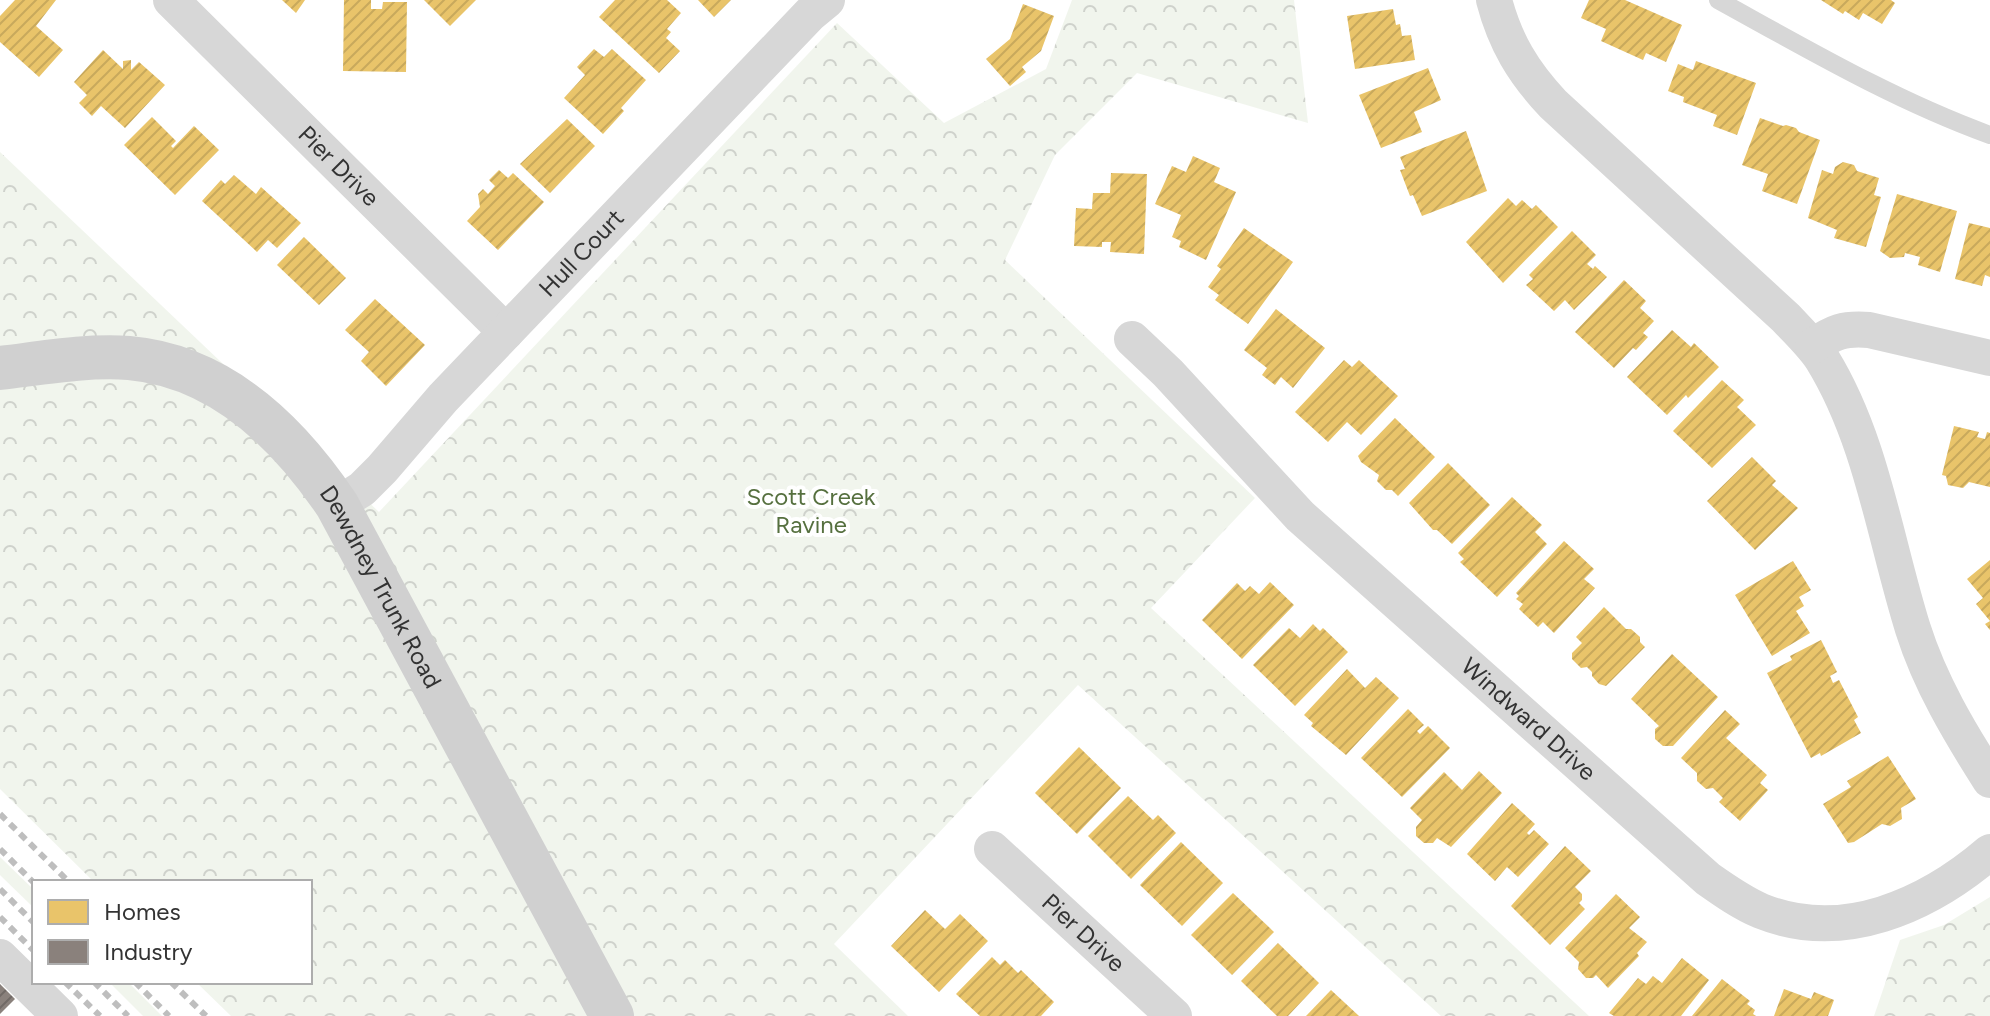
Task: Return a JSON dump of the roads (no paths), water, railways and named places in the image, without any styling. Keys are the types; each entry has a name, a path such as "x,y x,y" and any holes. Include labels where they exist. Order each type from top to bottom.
{"main road":[{"name":"Dewdney Trunk Road","path":"0,368 81,358 149,361 220,387 264,417 300,454 337,505 612,1016"}],"street":[{"name":"Pier Drive","path":"171,0 506,332"},
{"name":"Hull Court","path":"337,505 362,489 382,469 443,398 810,14 827,0"},
{"path":"1494,0 1502,30 1516,59 1538,88 1813,346 1837,386 1860,442 1914,632 1959,731 1990,780"},
{"path":"1813,346 1849,328 1990,358"},
{"name":"Windward Drive","path":"1132,339 1168,373 1300,516 1708,879 1735,898 1762,911 1799,922 1826,925 1859,921 1921,900 1947,886 1990,852"},
{"name":"Pier Drive","path":"992,849 1174,1016"},
{"path":"0,957 60,1016"}],"lane":[{"path":"1718,0 1867,82 1940,117 1990,135"}],"railway":[{"path":"0,814 67,880"},
{"path":"0,849 32,881"},
{"path":"0,889 32,921"},
{"path":"0,917 32,949"},
{"path":"67,984 100,1016"},
{"path":"96,984 128,1016"},
{"path":"137,984 169,1016"},
{"path":"173,984 206,1016"}],"park label":[{"name":"Scott Creek Ravine","path":"811,511"}]}
